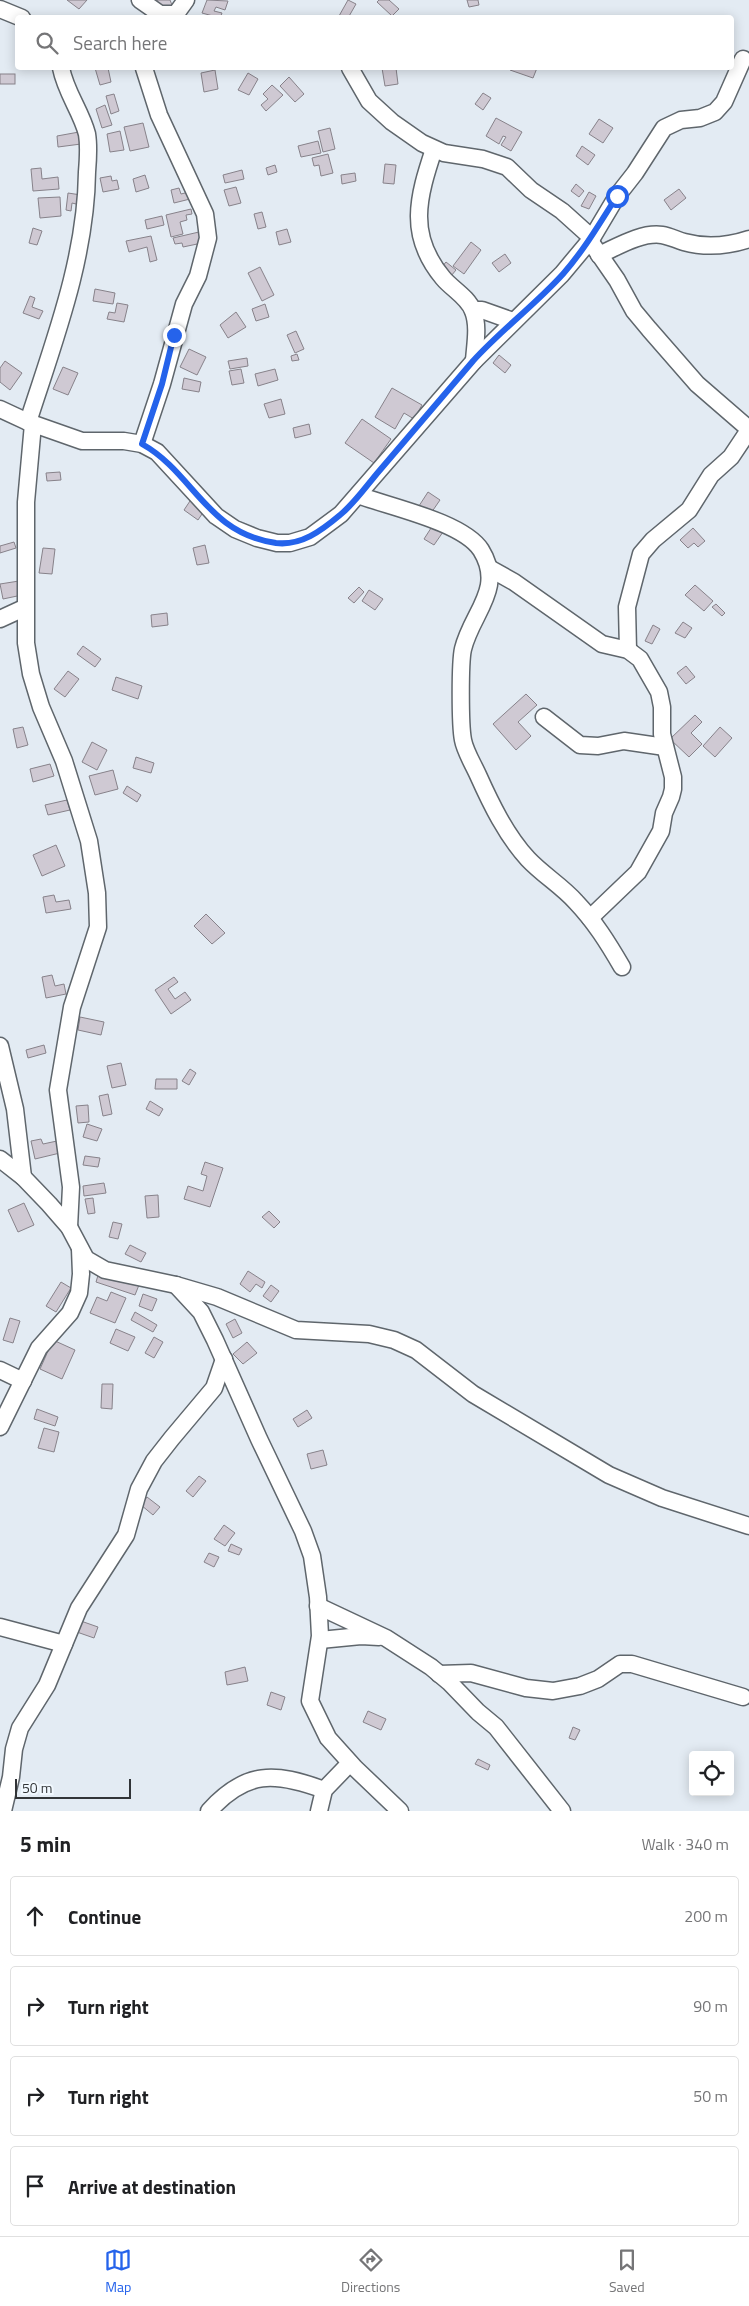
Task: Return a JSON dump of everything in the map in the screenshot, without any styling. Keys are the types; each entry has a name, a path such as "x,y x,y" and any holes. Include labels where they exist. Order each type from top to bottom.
{"street":[{"path":"140,0 160,14 167,15"},
{"path":"175,15 186,0"},
{"path":"0,10 15,15"},
{"path":"0,409 31,423 82,441 124,441 142,444 156,452 216,516 235,530 277,543 290,543 310,537 341,514 474,361 562,274 590,239 664,128 681,120 700,118 715,112 724,102 741,58"},
{"path":"62,70 67,91 82,120 87,135 86,210 63,319 31,423 26,502 24,608 26,644 31,674 64,761 89,841 97,893 98,927 72,1007 58,1090 71,1187 69,1228"},
{"path":"142,444 162,384 184,304 198,276 208,238 205,214 159,115 145,70"},
{"path":"351,70 369,101 392,122 422,143 444,154 483,159 507,167 531,190 562,211 590,239 617,280 634,311 649,329 697,384 749,429 731,457 711,474 690,510 653,540 641,554 628,607 628,650"},
{"path":"434,149 418,204 420,238 429,261 473,310 476,321 474,361"},
{"path":"599,255 645,236 661,235 686,243 708,246 731,245 749,239"},
{"path":"473,310 482,310 513,321"},
{"path":"358,495 451,527 467,537 481,550 489,568 490,587 472,624 463,650 463,740 484,788 507,830 528,859 576,901 600,929 622,967"},
{"path":"489,568 522,587 602,644 628,650 640,660 658,692 662,707 662,734 673,777 672,797 664,813 661,831 638,872 590,918"},
{"path":"0,619 24,608"},
{"path":"544,717 580,745 598,746 624,741 665,747"},
{"path":"0,1046 16,1109 23,1177"},
{"path":"0,1159 23,1177 69,1228 86,1259 105,1270 176,1285 217,1297 296,1330 369,1334 394,1340 416,1350 473,1394 609,1475 662,1498 749,1526"},
{"path":"0,1427 39,1348 70,1312 78,1293 81,1274 80,1249"},
{"path":"176,1285 201,1312 303,1531 312,1556 320,1640 310,1701 328,1738 350,1763 400,1811"},
{"path":"3,1811 12,1777 14,1749 20,1728 47,1684 79,1608 126,1535 139,1489 154,1461 214,1388 224,1358"},
{"path":"0,1370 23,1381"},
{"path":"318,1606 384,1637 439,1674 496,1727 562,1811"},
{"path":"0,1627 64,1644"},
{"path":"320,1640 361,1636 384,1637"},
{"path":"439,1674 471,1674 526,1688 553,1691 580,1686 598,1679 620,1664 632,1664 743,1697"},
{"path":"319,1811 324,1790 350,1763"},
{"path":"209,1811 228,1793 256,1778 292,1779 324,1790"}],"building":[{"path":"67,0 87,0 79,9"},
{"path":"157,0 170,0 172,5 162,10"},
{"path":"207,0 228,1 225,10 216,7 214,11 222,13 221,15 202,13"},
{"path":"348,0 356,4 350,15 340,15"},
{"path":"379,0 389,0 399,9 391,15 377,2"},
{"path":"467,0 478,0 479,5 469,7"},
{"path":"96,70 108,70 111,82 100,85"},
{"path":"215,70 218,89 204,92 201,73"},
{"path":"382,70 396,70 398,84 385,86"},
{"path":"510,70 536,70 533,78"},
{"path":"248,73 258,79 249,95 238,90"},
{"path":"0,74 15,74 15,84 0,84"},
{"path":"289,77 304,94 295,102 280,86"},
{"path":"272,85 283,95 266,111 261,105 268,99 263,94"},
{"path":"483,93 491,98 483,110 475,104"},
{"path":"114,94 119,111 111,114 106,96"},
{"path":"105,105 112,125 102,128 96,109"},
{"path":"496,118 522,132 511,151 501,145 506,137 503,136 499,144 486,136"},
{"path":"599,119 613,128 603,143 589,134"},
{"path":"143,123 149,147 130,151 124,127"},
{"path":"330,128 335,149 323,152 318,131"},
{"path":"120,131 124,150 110,152 107,134"},
{"path":"79,132 81,144 58,147 57,136"},
{"path":"318,141 321,153 301,157 298,146"},
{"path":"582,146 595,155 588,165 576,156"},
{"path":"328,154 333,173 321,176 319,165 314,166 312,158"},
{"path":"385,164 396,165 394,184 383,183"},
{"path":"275,165 277,172 268,175 266,168"},
{"path":"41,168 42,179 58,177 59,189 33,191 31,169"},
{"path":"242,170 244,179 225,183 223,175"},
{"path":"355,173 356,181 342,184 341,175"},
{"path":"145,175 149,188 136,192 133,179"},
{"path":"111,176 112,181 117,180 119,189 103,192 100,178"},
{"path":"576,184 584,191 579,197 571,191"},
{"path":"236,187 241,203 229,206 224,190"},
{"path":"179,188 181,194 189,192 190,199 174,203 171,190"},
{"path":"679,189 686,198 671,210 664,200"},
{"path":"589,192 596,196 589,209 581,206"},
{"path":"68,193 81,195 80,205 72,203 71,211 66,210"},
{"path":"60,197 61,216 40,218 38,198"},
{"path":"191,209 192,214 186,215 187,220 180,222 183,234 171,237 166,215"},
{"path":"262,212 266,227 258,229 254,214"},
{"path":"162,216 164,225 147,229 145,220"},
{"path":"33,228 42,231 37,245 29,243"},
{"path":"287,229 291,242 279,245 276,232"},
{"path":"199,232 202,243 183,247 182,243 175,244 173,238"},
{"path":"151,236 157,260 150,262 147,247 129,252 126,241"},
{"path":"471,242 481,250 464,274 453,266"},
{"path":"505,254 511,263 499,272 492,263"},
{"path":"446,262 456,270 451,276 441,268"},
{"path":"260,267 274,295 262,301 248,273"},
{"path":"95,289 115,293 113,304 93,301"},
{"path":"30,296 35,298 32,307 43,311 39,319 23,313"},
{"path":"117,303 128,305 124,322 107,319 109,312 115,313"},
{"path":"265,304 269,317 256,321 252,309"},
{"path":"236,312 246,327 228,338 220,325"},
{"path":"296,331 304,349 295,353 287,335"},
{"path":"189,349 206,357 197,375 180,367"},
{"path":"297,354 299,360 292,361 291,356"},
{"path":"499,355 511,365 505,373 493,363"},
{"path":"247,358 248,366 230,369 228,361"},
{"path":"5,361 22,373 10,390 0,382 0,368"},
{"path":"63,367 78,373 68,395 53,389"},
{"path":"241,369 244,383 232,385 229,371"},
{"path":"275,369 278,380 258,386 255,374"},
{"path":"184,378 201,382 199,392 182,389"},
{"path":"392,388 422,405 414,419 404,413 395,429 375,417"},
{"path":"281,399 285,414 269,418 264,404"},
{"path":"362,419 391,439 374,463 345,443"},
{"path":"309,424 311,434 295,438 293,428"},
{"path":"60,472 61,480 47,481 46,473"},
{"path":"428,492 440,500 429,516 417,509"},
{"path":"192,498 206,508 198,520 184,510"},
{"path":"433,525 443,532 434,545 424,539"},
{"path":"693,528 705,541 698,547 694,543 688,548 680,540"},
{"path":"14,542 16,548 0,553 0,546"},
{"path":"205,545 209,563 197,565 193,548"},
{"path":"43,548 55,549 52,574 39,573"},
{"path":"19,581 22,595 3,599 0,584"},
{"path":"695,585 713,601 704,611 685,595"},
{"path":"359,587 364,592 354,603 348,598"},
{"path":"369,590 383,599 375,610 362,601"},
{"path":"716,604 725,613 722,616 712,607"},
{"path":"167,613 168,625 152,627 151,615"},
{"path":"683,622 692,628 685,638 675,633"},
{"path":"653,625 660,629 652,644 645,641"},
{"path":"83,646 101,659 95,667 77,654"},
{"path":"686,666 695,677 686,684 677,673"},
{"path":"68,671 79,679 65,697 54,689"},
{"path":"116,677 142,686 138,699 112,690"},
{"path":"526,694 537,705 518,722 531,736 516,750 493,724"},
{"path":"695,715 702,722 691,733 702,744 689,757 670,739"},
{"path":"23,727 28,745 17,748 13,729"},
{"path":"720,727 732,738 715,757 703,746"},
{"path":"92,742 107,750 97,770 82,762"},
{"path":"136,757 154,763 151,773 133,768"},
{"path":"50,764 54,776 33,782 30,769"},
{"path":"113,770 118,789 95,795 89,776"},
{"path":"127,786 141,795 137,802 123,793"},
{"path":"67,800 70,810 48,815 45,805"},
{"path":"56,845 65,866 42,876 33,855"},
{"path":"54,895 56,902 69,900 71,909 46,913 43,897"},
{"path":"206,914 225,933 212,944 194,926"},
{"path":"52,975 55,986 64,984 66,994 46,998 42,977"},
{"path":"174,977 178,982 168,989 175,999 185,992 191,1000 171,1014 155,990"},
{"path":"80,1017 104,1022 101,1035 78,1030"},
{"path":"44,1045 46,1053 28,1058 26,1050"},
{"path":"121,1063 126,1085 112,1088 107,1066"},
{"path":"190,1069 196,1073 189,1085 182,1081"},
{"path":"156,1079 177,1079 177,1089 155,1089"},
{"path":"108,1094 112,1114 103,1116 99,1096"},
{"path":"150,1101 163,1109 159,1116 146,1109"},
{"path":"88,1105 89,1122 78,1123 76,1106"},
{"path":"87,1124 102,1129 97,1141 83,1137"},
{"path":"41,1139 43,1144 57,1141 60,1153 35,1159 31,1141"},
{"path":"85,1156 100,1158 98,1167 83,1165"},
{"path":"205,1162 223,1168 210,1207 184,1199 188,1186 203,1191 207,1176 201,1174"},
{"path":"104,1183 106,1193 84,1196 83,1186"},
{"path":"158,1195 159,1217 147,1218 145,1196"},
{"path":"93,1198 95,1213 88,1214 85,1199"},
{"path":"24,1203 34,1225 18,1232 8,1210"},
{"path":"269,1211 280,1222 274,1228 262,1217"},
{"path":"113,1222 122,1224 118,1239 109,1237"},
{"path":"130,1245 146,1253 141,1262 125,1254"},
{"path":"248,1271 265,1282 262,1288 256,1284 250,1292 240,1284"},
{"path":"99,1272 139,1285 135,1295 96,1282"},
{"path":"61,1282 71,1288 56,1312 46,1306"},
{"path":"271,1285 279,1291 271,1302 263,1296"},
{"path":"111,1292 126,1298 115,1323 90,1313 97,1297 107,1301"},
{"path":"143,1294 157,1299 152,1311 139,1306"},
{"path":"135,1312 157,1325 153,1332 131,1320"},
{"path":"10,1318 20,1321 13,1343 3,1340"},
{"path":"235,1319 242,1333 233,1338 226,1324"},
{"path":"116,1329 135,1337 128,1351 110,1343"},
{"path":"154,1337 163,1342 154,1358 145,1353"},
{"path":"53,1340 75,1350 62,1379 40,1369"},
{"path":"247,1342 257,1353 243,1364 233,1354"},
{"path":"102,1384 113,1384 112,1409 101,1408"},
{"path":"37,1409 58,1417 55,1426 34,1419"},
{"path":"307,1410 312,1418 298,1427 293,1419"},
{"path":"44,1428 59,1432 54,1452 38,1448"},
{"path":"323,1450 327,1465 311,1469 307,1454"},
{"path":"199,1476 206,1481 193,1497 186,1491"},
{"path":"147,1497 160,1507 153,1515 141,1505"},
{"path":"224,1525 235,1533 225,1546 214,1539"},
{"path":"231,1544 242,1549 239,1555 228,1551"},
{"path":"209,1553 219,1557 214,1567 204,1562"},
{"path":"78,1620 98,1627 94,1638 74,1631"},
{"path":"245,1667 248,1681 227,1685 225,1672"},
{"path":"271,1692 285,1697 281,1710 267,1705"},
{"path":"368,1711 386,1719 381,1730 363,1722"},
{"path":"573,1727 580,1730 575,1740 569,1738"},
{"path":"478,1759 490,1765 488,1770 475,1764"}],"route":[{"path":"174,335 162,384 142,444 156,452 216,516 235,530 277,543 290,543 310,537 341,514 496,337 562,274 592,238 617,196"}]}
